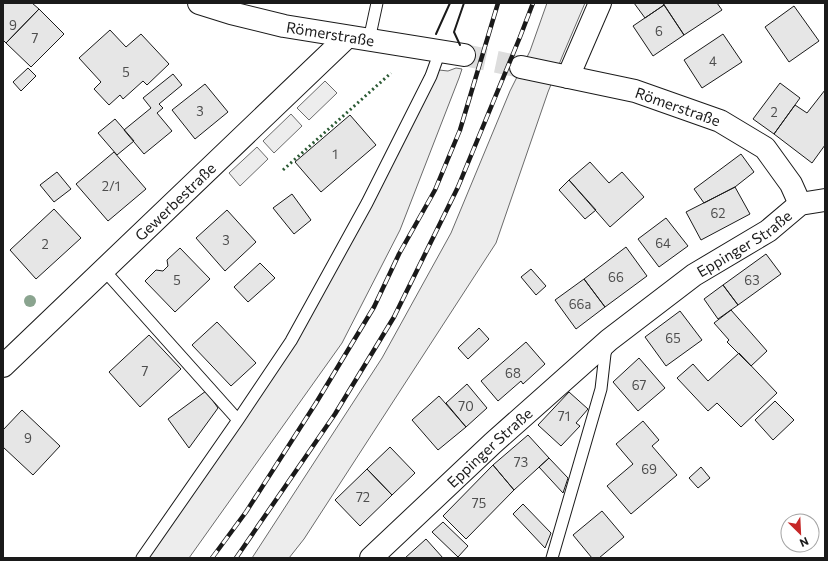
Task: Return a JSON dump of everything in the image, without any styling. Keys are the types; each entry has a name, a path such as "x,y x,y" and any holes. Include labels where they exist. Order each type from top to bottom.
{"street":[{"name":"Römerstraße","path":"199,3 231,13 284,26 464,55"},
{"path":"568,76 600,3"},
{"name":"Gewerbestraße","path":"3,366 347,37"},
{"name":"Römerstraße","path":"521,66 635,91 720,121 765,148 791,184 800,204"},
{"name":"Eppinger Straße","path":"371,558 493,443 609,340 694,275 768,231 800,204 825,200"}],"lane":[{"path":"369,40 377,3"},
{"path":"142,558 291,341 367,204 431,76 440,51"},
{"path":"103,269 238,420"},
{"path":"552,558 601,389 605,354 609,340"}],"shaded area":[{"path":"547,3 585,3 548,92 496,243 304,539 289,558 252,558 382,358 451,233 510,91 530,51"},
{"path":"456,68 462,69 459,78 400,230 342,343 189,558 140,558 198,485 243,422 364,203 430,69 448,71"},
{"path":"325,81 337,93 309,120 297,108"},
{"path":"291,114 302,126 274,153 263,141"},
{"path":"257,147 268,159 240,186 229,173"}],"building":[{"path":"3,3 32,3 39,9 6,43 3,40"},
{"path":"634,3 663,3 664,5 645,18"},
{"path":"663,3 717,3 722,10 684,35"},
{"path":"664,5 684,35 653,56 633,26"},
{"path":"794,6 819,41 789,62 765,27"},
{"path":"39,9 64,34 31,67 6,43"},
{"path":"110,30 126,47 141,34 169,64 147,85 143,81 123,99 120,95 109,105 94,89 101,82 79,58"},
{"path":"723,34 742,62 702,88 684,60"},
{"path":"28,68 36,76 21,91 13,82"},
{"path":"173,74 182,85 159,104 163,108 157,113 172,131 144,154 124,130 151,108 143,98"},
{"path":"780,83 800,98 774,134 753,119"},
{"path":"205,84 228,112 195,139 172,110"},
{"path":"825,90 825,145 812,163 774,134 795,105 807,113"},
{"path":"350,115 376,145 321,192 295,162"},
{"path":"115,119 134,141 117,155 98,133"},
{"path":"114,152 146,189 108,221 76,184"},
{"path":"741,154 754,172 735,187 704,203 694,189"},
{"path":"590,162 609,183 622,172 644,197 610,227 569,180"},
{"path":"57,172 71,189 54,202 40,185"},
{"path":"569,180 596,210 585,219 559,190"},
{"path":"735,187 750,214 701,240 686,212"},
{"path":"292,194 311,220 294,234 273,208"},
{"path":"54,209 81,238 36,279 10,250"},
{"path":"227,210 256,242 225,271 196,238"},
{"path":"666,218 688,246 659,267 638,239"},
{"path":"626,247 647,276 605,307 584,279"},
{"path":"180,248 210,279 175,312 145,281 156,270 163,271 168,266 167,260"},
{"path":"766,254 781,274 738,305 723,285"},
{"path":"260,263 275,278 248,302 234,287"},
{"path":"531,269 546,286 536,295 521,277"},
{"path":"584,279 605,307 576,329 555,300"},
{"path":"723,285 738,305 718,319 704,299"},
{"path":"731,310 767,351 751,366 727,342 729,340 714,323"},
{"path":"680,311 702,340 666,366 645,337"},
{"path":"217,322 256,363 231,386 192,345"},
{"path":"479,328 489,339 468,359 458,348"},
{"path":"149,335 181,369 140,407 109,372"},
{"path":"526,342 545,364 523,384 521,381 498,401 481,381"},
{"path":"739,353 777,393 741,427 717,403 708,411 677,378 693,364 708,381"},
{"path":"639,358 665,388 638,411 613,382"},
{"path":"467,384 487,408 466,427 446,403"},
{"path":"206,391 218,408 189,448 168,419"},
{"path":"569,392 588,409 576,423 580,426 561,446 538,425"},
{"path":"439,396 466,427 438,450 412,420"},
{"path":"775,401 794,420 773,440 755,420"},
{"path":"22,410 60,446 33,475 3,447 3,430"},
{"path":"643,421 659,440 652,446 677,475 631,514 607,486 633,464 616,444"},
{"path":"528,435 549,458 514,490 493,465"},
{"path":"390,447 415,473 392,495 367,469"},
{"path":"549,458 568,478 563,493 539,467"},
{"path":"493,465 514,490 466,539 443,516"},
{"path":"701,467 710,478 698,488 689,478"},
{"path":"367,469 392,495 360,526 335,500"},
{"path":"523,504 551,533 545,548 513,514"},
{"path":"602,511 624,537 599,558 592,558 573,535"},
{"path":"443,522 468,546 458,557 432,532"},
{"path":"426,539 443,558 405,558"}],"tunnel":[{"path":"464,55 521,67"}],"railway":[{"path":"212,558 246,512 316,403 374,307 399,254 435,190 460,130 498,3"},
{"path":"236,558 335,414 394,317 458,187 533,3"}],"hedge":[{"path":"283,170 391,73"}],"wall":[{"path":"436,34 450,3"},
{"path":"460,45 454,32 464,3"}]}
